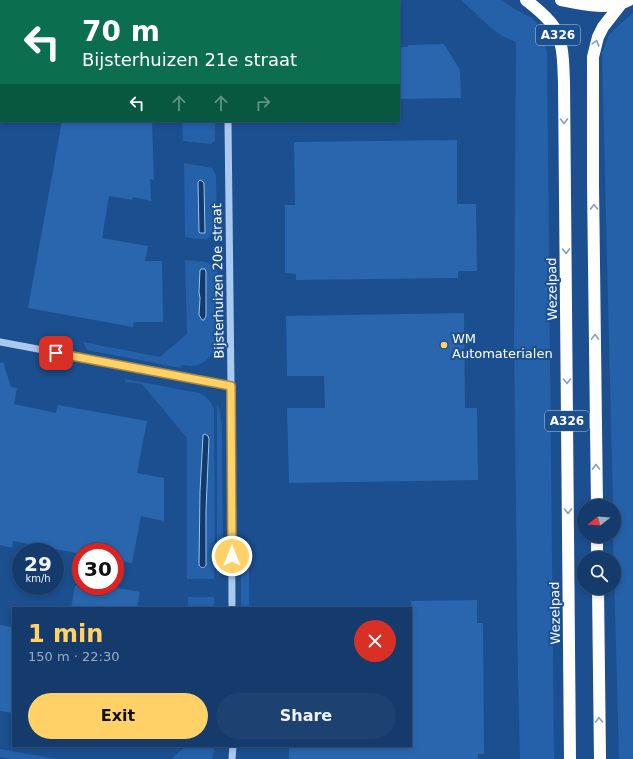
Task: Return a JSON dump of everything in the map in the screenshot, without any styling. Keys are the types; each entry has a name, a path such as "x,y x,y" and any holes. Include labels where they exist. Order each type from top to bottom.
{"highway":[{"name":"Wezelpad","path":"526,0 545,16 553,26 560,40 563,55 570,759"},
{"path":"561,0 579,4 600,6 625,2"},
{"name":"A326","path":"597,499 593,57 598,37 603,27 625,2"},
{"path":"598,595 600,759"}],"street":[{"name":"Bijsterhuizen 20e straat","path":"228,122 232,607"},
{"path":"0,342 231,386"},
{"path":"232,759 233,747"}],"shaded area":[{"path":"461,0 501,0 532,18 538,25 547,52 554,759 520,759 514,343 516,42 504,37 490,27"},
{"path":"633,13 633,759 619,759 615,595 621,595 621,551 613,551 613,543 621,543 621,499 613,499 602,53 609,35"},
{"path":"182,122 215,122 215,141 211,144 183,141"},
{"path":"184,163 212,168 216,176 217,230 207,239 185,237"},
{"path":"200,180 204,183 205,233 199,232 198,182"},
{"path":"185,260 207,262 217,270 218,336 216,346 207,360 192,366 182,365 181,368 87,350 83,342 160,357 187,334"},
{"path":"201,269 205,269 206,272 206,316 204,320 202,320 199,315"},
{"path":"125,379 199,393 212,404 214,410 214,579 187,579 187,438 142,384 125,382"},
{"path":"217,404 222,426 223,572 217,576"},
{"path":"205,434 209,439 206,510 206,565 202,568 199,565 200,491 203,435"},
{"path":"249,540 249,607 241,607 241,545"},
{"path":"188,597 214,598 214,607 188,607"},
{"path":"185,747 214,747 212,759 171,759"},
{"path":"0,749 56,759 12,759 0,757"}],"building":[{"path":"444,44 460,70 461,98 400,99 400,47 408,47 408,45"},
{"path":"62,122 152,122 154,180 150,179 151,201 133,197 132,200 109,196 102,238 148,246 145,261 162,261 163,322 134,322 133,327 28,308"},
{"path":"457,140 457,204 476,204 477,271 458,271 458,278 296,280 296,274 285,273 285,205 295,205 294,142"},
{"path":"464,313 465,408 477,408 478,480 289,483 287,408 325,408 324,376 287,376 286,316"},
{"path":"3,362 11,387 17,388 14,404 56,413 58,405 147,421 137,473 164,478 164,521 141,516 132,563 124,562 124,543 72,543 72,552 64,551 64,543 23,543 13,541 12,548 0,545 0,363"},
{"path":"124,589 140,592 137,607 71,607 73,595 124,595"},
{"path":"477,600 477,623 483,623 484,754 478,754 478,759 289,759 289,747 412,747 411,601"},
{"path":"0,625 12,627 12,713 0,711"}],"place":[{"name":"WM Automaterialen","path":"444,345"}],"route":[{"path":"56,353 231,386 232,556"}]}
